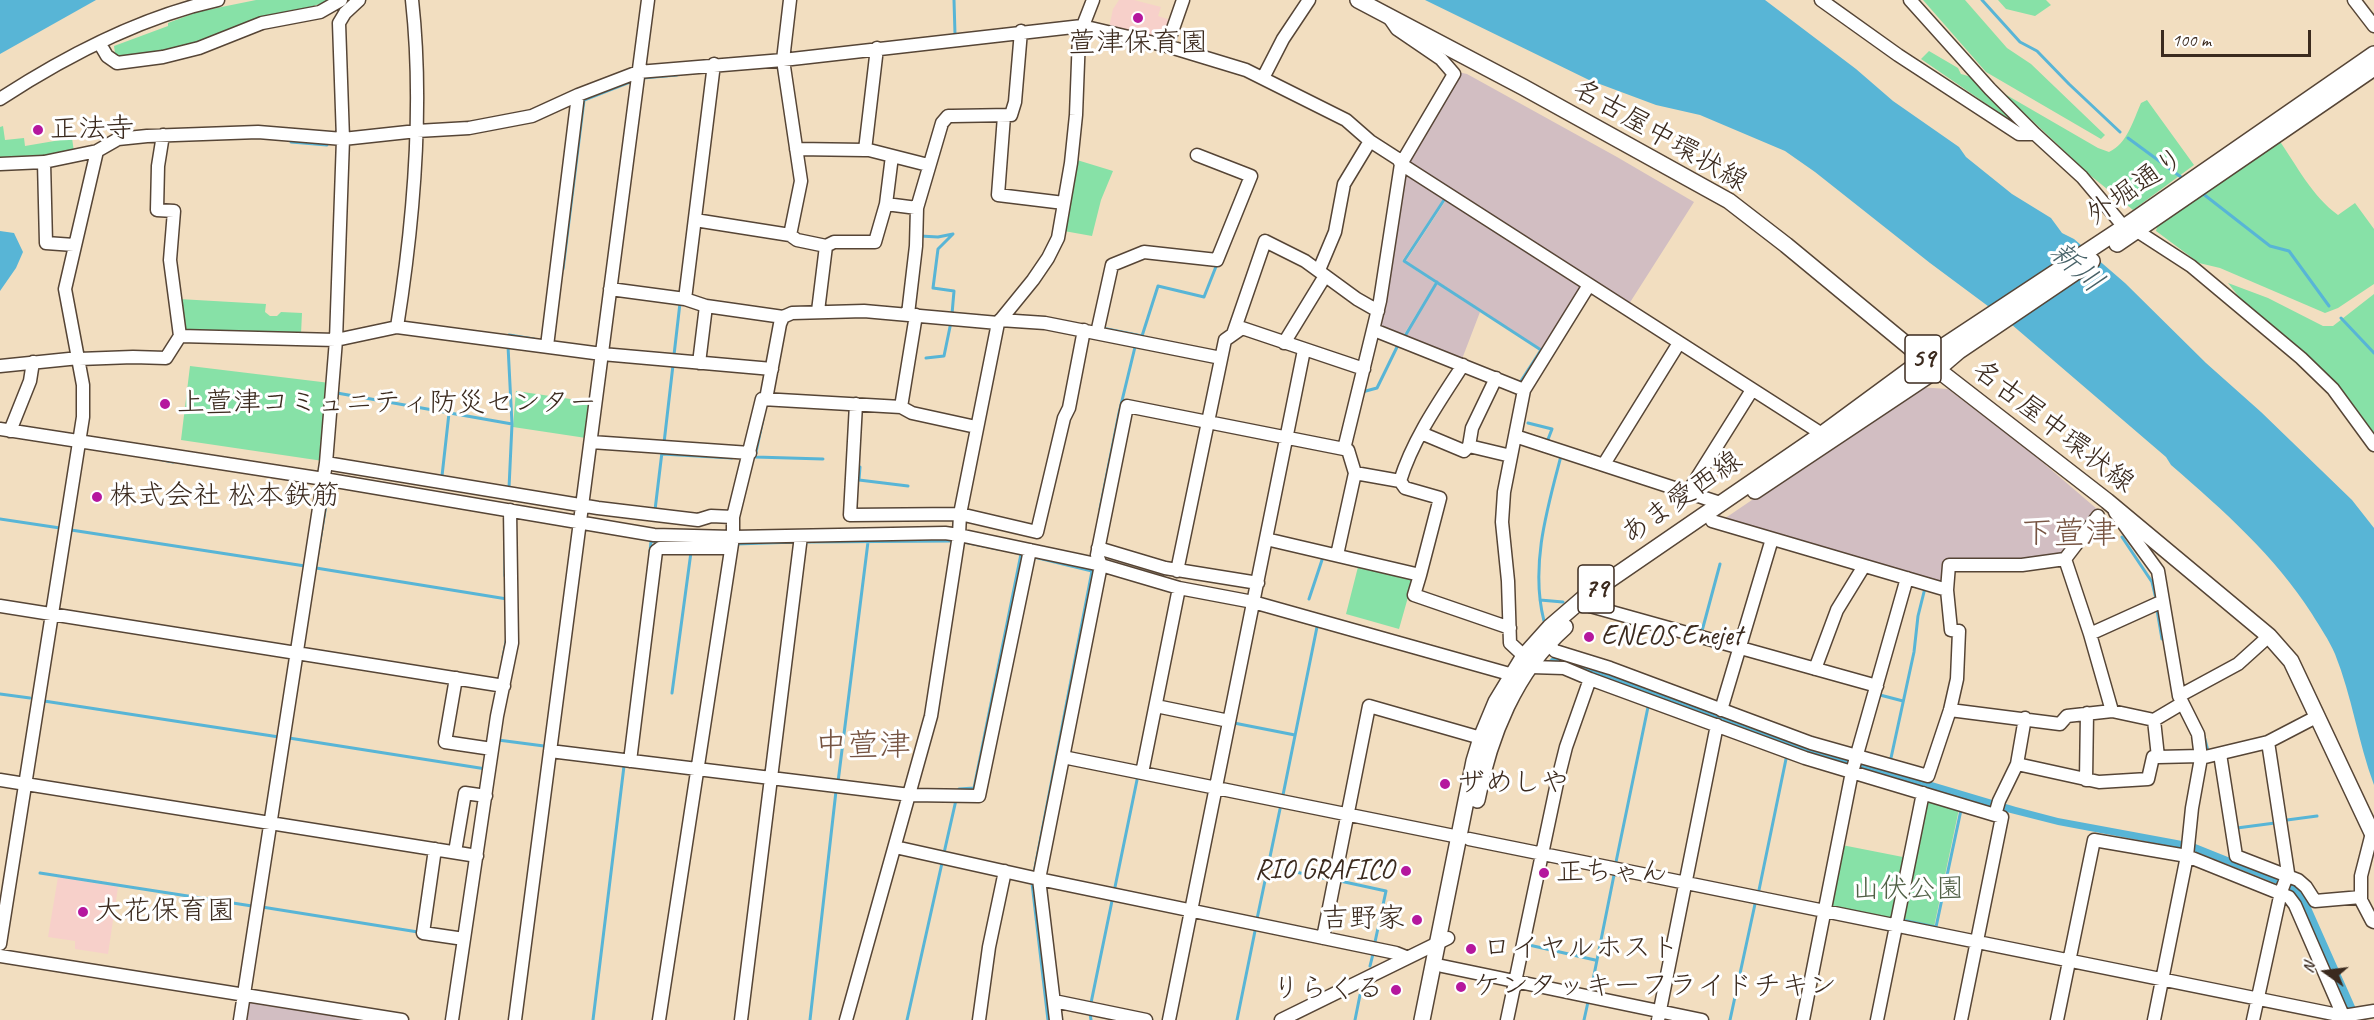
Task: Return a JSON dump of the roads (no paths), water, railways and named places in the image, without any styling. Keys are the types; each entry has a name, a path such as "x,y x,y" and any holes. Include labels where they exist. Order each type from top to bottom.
{"main road":[{"name":"名古屋中環状線","path":"1358,0 1523,87 1729,201 1924,359 2107,501 2269,636 2291,661 2373,835"},
{"name":"外堀通り","path":"1924,359 1956,346 2131,229 2374,54"},
{"name":"外堀通り","path":"2149,216 2374,68"},
{"name":"外堀通り","path":"1938,369 1956,346"},
{"name":"あま愛西線","path":"1464,838 1492,739 1528,662 1550,627 1586,596 1822,434 1924,359"},
{"name":"あま愛西線","path":"1422,1020 1443,941 1481,738 1496,702 1513,675 1590,606 1938,369"},
{"name":"あま愛西線","path":"1432,1020 1442,966 1443,941"}],"street":[{"path":"0,99 54,66 142,24 218,0"},
{"path":"100,44 107,57 117,63 163,57 199,48 262,23 320,12 341,0"},
{"path":"240,1020 326,464 336,340 343,139 339,23 345,13 359,0"},
{"path":"397,327 409,251 417,130 412,0"},
{"path":"515,1020 648,0"},
{"path":"790,0 783,60 801,181 790,235"},
{"path":"846,1020 931,716 959,535 960,514 999,321 1033,280 1058,238 1076,115 1077,52 1082,26 1093,0"},
{"path":"1167,46 1183,0"},
{"path":"1263,78 1283,39 1309,0"},
{"path":"1821,0 1898,55 2019,134 2035,134"},
{"path":"1910,0 1954,51 2035,134 2082,177 2131,229 2191,266 2301,358 2333,388 2374,445"},
{"path":"2354,0 2374,26"},
{"path":"1344,449 1378,311 1401,164 1454,74 1441,59 1397,29 1388,16"},
{"path":"0,164 44,162 97,151 118,139 163,135 258,132 343,139 417,130 469,128 532,116 638,72 783,60 1021,31 1082,26 1167,46 1246,70 1346,120 1370,141 1398,159 1401,164 1822,434"},
{"path":"901,407 912,314 917,208 928,165 942,123 948,116 1011,114 1015,102 1021,31"},
{"path":"865,149 877,48"},
{"path":"685,298 714,64"},
{"path":"547,346 578,95"},
{"path":"1004,116 998,195 1064,203"},
{"path":"0,366 79,359 166,358 180,336 170,260 174,211 157,210 158,166 163,135"},
{"path":"1284,343 1322,273 1335,232 1344,184 1370,141"},
{"path":"796,149 865,149 928,165"},
{"path":"0,944 83,417 83,386 65,289 97,151"},
{"path":"1096,333 1112,265 1144,252 1217,260 1251,176 1197,155"},
{"path":"694,220 790,235 797,240 826,246 834,242 875,242 886,204 891,156"},
{"path":"44,162 46,243 74,245"},
{"path":"886,204 917,208"},
{"path":"1233,334 1264,241 1292,254 1378,311"},
{"path":"818,311 826,246"},
{"path":"1589,285 1524,390 1504,492 1502,522 1510,643 1528,662 1564,668 1805,758 1928,776 1950,710 1957,679 1959,631 1951,630 1947,590 1949,565 2022,565 2065,559 2098,516"},
{"path":"610,289 685,298 706,306 783,317 792,313 818,311 912,314 1045,323 1221,358"},
{"path":"699,363 706,306"},
{"path":"766,399 783,317"},
{"path":"180,336 336,340 397,327 602,354 772,369"},
{"path":"1177,571 1225,340 1242,328 1364,369"},
{"path":"856,405 849,515 960,514 1037,532 1064,418 1069,408 1084,330"},
{"path":"1374,330 1524,390"},
{"path":"1604,464 1679,343"},
{"path":"1169,1020 1304,350"},
{"path":"33,362 30,381 5,430 324,479 654,535 732,542"},
{"path":"1400,481 1406,462 1421,433 1462,365"},
{"path":"1421,433 1464,451 1469,446 1472,428 1496,378"},
{"path":"1688,492 1752,390"},
{"path":"659,1020 734,517 762,399 901,407 912,413 976,427"},
{"path":"1056,1020 1039,879 1101,565 1097,555 1098,548 1104,528 1127,406 1348,450 1355,473 1337,555"},
{"path":"1515,436 1720,503"},
{"path":"591,442 750,453"},
{"path":"1469,446 1511,456"},
{"path":"326,464 581,505 699,520 711,516 734,517"},
{"path":"1355,473 1400,481 1405,488 1440,498 1414,595 1510,628"},
{"path":"2107,501 2158,571 2180,700 2198,734 2201,757 2192,808 2188,850 2154,1020"},
{"path":"452,1020 492,749 512,643 510,510"},
{"path":"1712,521 1947,590"},
{"path":"630,761 656,551 660,548 801,536 945,533 959,535 1101,565 1179,588 1253,602 1513,675"},
{"path":"741,1020 801,536"},
{"path":"1721,710 1772,539"},
{"path":"1266,540 1419,575"},
{"path":"1098,548 1177,571 1258,583"},
{"path":"550,751 910,795 980,796 1030,550"},
{"path":"2065,559 2112,711"},
{"path":"1815,669 1837,610 1864,566"},
{"path":"1803,1020 1855,764 1907,578"},
{"path":"1142,773 1179,588"},
{"path":"2090,634 2163,601"},
{"path":"0,606 504,686"},
{"path":"1590,606 1877,686"},
{"path":"1950,710 2021,721 2025,718 2060,724 2067,716 2112,711 2154,720 2180,700 2238,664 2269,636"},
{"path":"1548,644 1556,651 1811,743 1923,793 1996,809 2002,817 1961,1020"},
{"path":"456,678 445,742 492,749"},
{"path":"1507,1020 1564,753 1590,679"},
{"path":"1156,706 1229,721"},
{"path":"1323,938 1369,706 1481,738"},
{"path":"2085,780 2087,713"},
{"path":"2017,765 2085,780 2118,782 2148,779 2153,757 2201,757 2220,754 2268,742 2318,716"},
{"path":"1996,809 2017,765 2025,718"},
{"path":"2154,720 2158,757"},
{"path":"1659,1016 1717,725"},
{"path":"2268,742 2284,884 2352,1017"},
{"path":"2220,754 2236,856 2284,884"},
{"path":"1063,757 2258,999 2352,1017 2374,1011"},
{"path":"0,780 477,856"},
{"path":"455,852 465,793 486,796"},
{"path":"1877,1020 1923,793"},
{"path":"2373,835 2361,876 2361,897 2374,922"},
{"path":"2057,1020 2094,840 2188,850 2284,884 2306,887 2315,901 2361,897"},
{"path":"896,847 1396,953 1406,957"},
{"path":"435,849 423,933 465,939"},
{"path":"979,1020 989,947 1005,871"},
{"path":"2253,1020 2284,884"},
{"path":"1281,1020 1292,1017 1406,957 1443,941"},
{"path":"0,956 244,993 402,1020"},
{"path":"1442,966 1659,1016 1702,1020"},
{"path":"1054,1001 1146,1020"}],"water":[{"path":"0,0 96,0 0,54"},
{"name":"新川","path":"1425,0 1765,0 1856,69 1893,101 1959,147 1966,157 2012,194 2051,218 2062,233 2074,239 2125,283 2206,363 2261,412 2352,500 2374,528 2374,785 2335,654 2312,614 2281,572 2210,499 2171,465 2166,457 2004,318 1785,151 1700,115 1656,105 1589,80"},
{"path":"0,231 14,233 23,252 16,268 0,291"},
{"path":"1555,655 1851,758 2058,818 2193,843 2296,884 2306,896 2361,1020 2352,1020 2298,898 2287,888 2191,850 2058,825 1979,805 1778,744 1547,662"}],"waterway":[{"path":"954,0 955,34"},
{"path":"1982,0 2020,42 2037,51 2120,132"},
{"path":"643,78 677,75"},
{"path":"563,269 584,100 630,82"},
{"path":"2128,138 2185,180"},
{"path":"291,142 327,145"},
{"path":"2202,193 2270,246 2289,251 2329,306"},
{"path":"1444,200 1404,261 1541,350 1521,381"},
{"path":"920,236 938,237 953,234 938,249 933,288 954,291 952,314"},
{"path":"1102,328 1142,336 1158,286 1204,297 1217,264"},
{"path":"1405,336 1437,282"},
{"path":"674,355 680,303"},
{"path":"2341,318 2374,353"},
{"path":"926,358 944,356 951,322"},
{"path":"509,335 534,339"},
{"path":"1362,395 1362,392 1377,388 1398,345"},
{"path":"508,346 512,424 509,488"},
{"path":"1100,509 1135,347"},
{"path":"664,443 673,365"},
{"path":"337,393 512,424"},
{"path":"442,476 449,413"},
{"path":"763,419 755,457 823,459"},
{"path":"1528,423 1552,429 1547,442 1549,442"},
{"path":"655,510 662,452"},
{"path":"662,454 732,458"},
{"path":"1544,621 1539,579 1542,538 1561,456"},
{"path":"163,460 173,462"},
{"path":"183,463 189,464"},
{"path":"860,467 859,480 908,486"},
{"path":"315,570 329,487"},
{"path":"0,519 60,528"},
{"path":"71,530 305,566"},
{"path":"2122,537 2152,582 2156,599"},
{"path":"650,552 651,541 694,542"},
{"path":"805,542 950,541"},
{"path":"736,544 797,542"},
{"path":"838,782 868,542"},
{"path":"964,542 998,549"},
{"path":"505,544 505,576"},
{"path":"672,693 691,552"},
{"path":"958,791 974,788 1021,554"},
{"path":"1034,557 1092,571 1034,873"},
{"path":"1309,599 1323,557 1325,557"},
{"path":"1702,631 1720,564"},
{"path":"316,568 507,599"},
{"path":"1891,758 1925,588"},
{"path":"1540,600 1563,602"},
{"path":"2157,610 2162,639 2164,639"},
{"path":"1283,795 1317,627"},
{"path":"503,657 507,637"},
{"path":"1684,638 1705,644"},
{"path":"0,694 30,698"},
{"path":"1880,695 1903,701"},
{"path":"44,701 279,737"},
{"path":"1616,862 1648,707"},
{"path":"1234,723 1295,735"},
{"path":"2204,736 2208,751"},
{"path":"289,738 486,769"},
{"path":"498,740 544,746"},
{"path":"1759,890 1786,759"},
{"path":"593,1020 624,766"},
{"path":"1115,887 1137,780"},
{"path":"810,1020 836,791"},
{"path":"944,853 956,800"},
{"path":"1257,919 1280,809"},
{"path":"1902,920 1936,927 1961,810"},
{"path":"2287,820 2317,816"},
{"path":"2237,828 2275,823"},
{"path":"907,1020 942,863"},
{"path":"1268,866 1328,879"},
{"path":"40,873 252,906"},
{"path":"1591,990 1614,875"},
{"path":"1340,881 1386,891 1375,942"},
{"path":"1032,883 1048,1020"},
{"path":"1091,1003 1112,901"},
{"path":"1730,1020 1755,904"},
{"path":"262,907 418,932"},
{"path":"1237,1020 1255,931"},
{"path":"1529,945 1595,960"},
{"path":"1370,966 1373,954"},
{"path":"1355,1020 1360,995"},
{"path":"1584,1020 1588,1002"},
{"path":"1090,1013 1091,1020"}],"place":[{"name":"萱津保育園","path":"1138,18"},
{"name":"正法寺","path":"38,130"},
{"name":"上萱津コミュニティ防災センター","path":"165,404"},
{"name":"株式会社 松本鉄筋","path":"97,497"},
{"name":"ENEOS Enejet","path":"1589,637"},
{"name":"ザめしや","path":"1445,784"},
{"name":"RIO GRAFICO","path":"1406,871"},
{"name":"正ちゃん","path":"1544,873"},
{"name":"大花保育園","path":"83,912"},
{"name":"吉野家","path":"1417,920"},
{"name":"ロイヤルホスト","path":"1471,949"},
{"name":"ケンタッキーフライドチキン","path":"1461,987"},
{"name":"りらくる","path":"1396,990"}],"district":[{"name":"下萱津","path":"2069,535"},
{"name":"中萱津","path":"863,747"}],"park label":[{"name":"山伏公園","path":"1908,890"}]}
